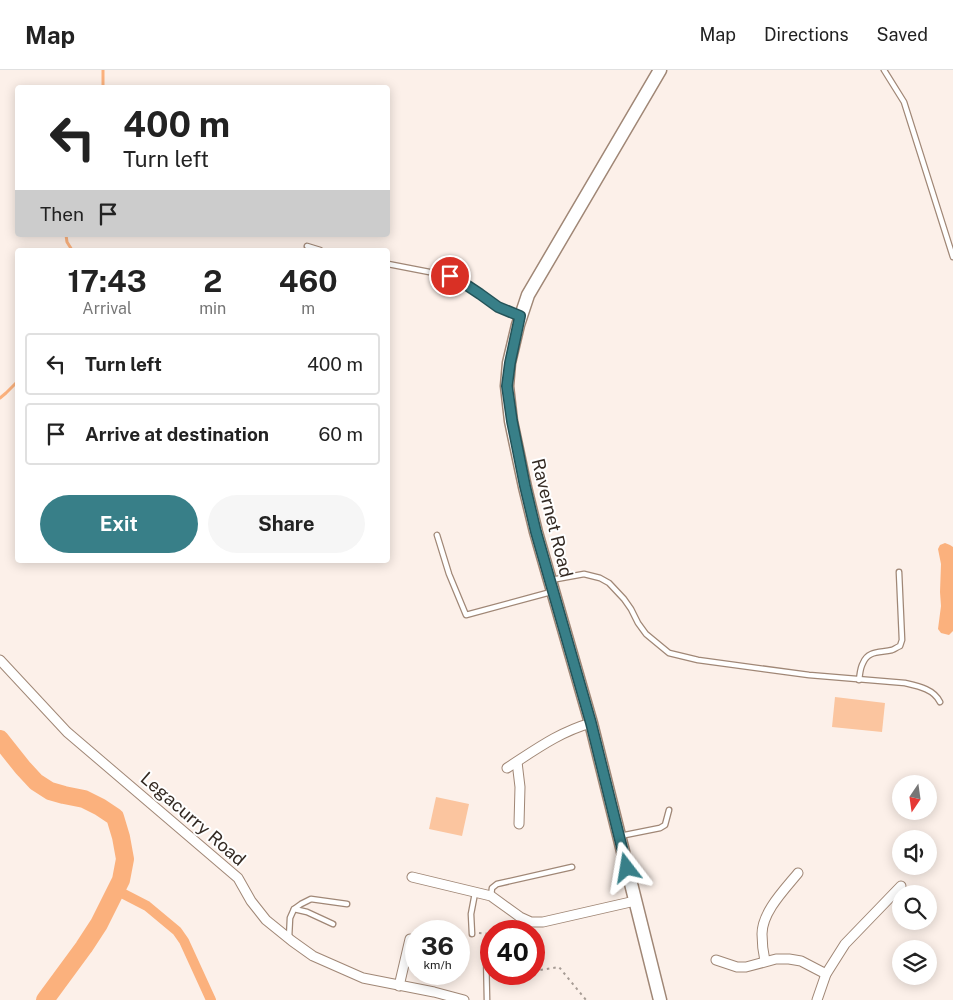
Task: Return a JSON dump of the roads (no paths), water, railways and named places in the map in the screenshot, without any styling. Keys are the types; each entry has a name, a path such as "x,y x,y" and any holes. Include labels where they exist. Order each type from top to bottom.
{"street":[{"name":"Ravernet Road","path":"660,70 528,295 520,316 507,386 525,486 551,586 591,723 660,1000"},
{"name":"Legacurry Road","path":"0,660 67,732 238,878 251,901 266,920 289,939 313,956 363,978 464,1000"},
{"path":"508,768 541,745 574,728 591,723"},
{"path":"516,762 520,787 519,824"},
{"path":"764,961 762,932 764,921 777,899 798,873"},
{"path":"412,877 491,896 520,917 532,922 543,922 635,900"},
{"path":"817,1000 826,974 845,944 892,895"},
{"path":"716,960 737,967 746,967 764,961 782,959 801,961 826,974"},
{"path":"399,986 405,960"}],"lane":[{"path":"884,70 904,102 953,257"},
{"path":"307,246 314,248"},
{"path":"390,264 450,276 498,307 520,316"},
{"path":"437,535 449,574 466,616 584,574 600,578 609,583 624,599 646,634 669,653 698,660 809,675 906,683 936,695 940,702"},
{"path":"859,680 862,664 866,657 872,653 900,646 902,640 899,572"},
{"path":"619,836 660,828 665,825 669,810"},
{"path":"491,896 492,888 497,884 572,867"},
{"path":"472,933 471,914 475,891"},
{"path":"289,939 290,918 294,909 301,904 312,899 347,904"},
{"path":"294,909 307,912 333,924"},
{"path":"487,985 487,1000"}],"waterway":[{"path":"103,70 103,85"},
{"path":"66,237 71,248"},
{"path":"0,398 15,384"},
{"path":"0,739 36,782 50,791 84,799 115,817 125,859 121,880 99,924 45,1000"},
{"path":"116,890 147,906 177,931 184,941 211,1000"}]}
